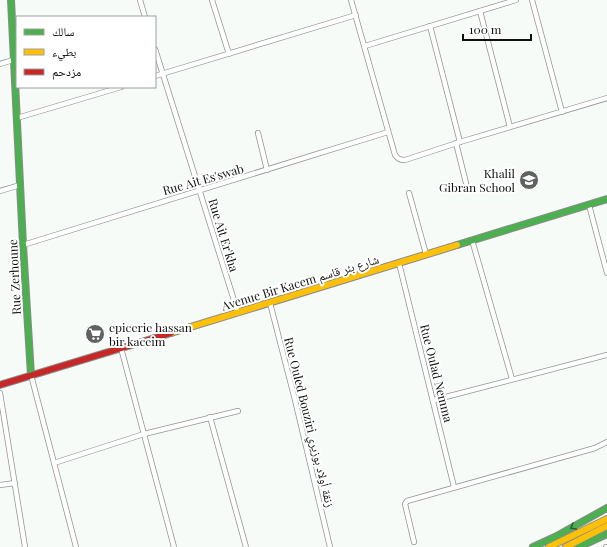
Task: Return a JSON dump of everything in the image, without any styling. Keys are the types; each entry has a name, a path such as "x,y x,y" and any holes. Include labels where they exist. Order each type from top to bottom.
{"main road":[{"name":"Rue Zerhoune","path":"11,0 31,375"},
{"name":"Avenue Bir Kacem شارع بئر قاسم","path":"0,385 607,199"},
{"path":"533,547 555,538 607,508"},
{"path":"549,547 607,519"},
{"path":"566,547 607,526"},
{"path":"579,547 607,534"}],"street":[{"path":"140,0 145,16"},
{"path":"212,0 229,54"},
{"path":"351,0 388,132 397,158 405,160 607,98"},
{"path":"365,46 516,0"},
{"path":"532,0 562,112"},
{"path":"480,11 510,127"},
{"path":"156,76 356,15"},
{"path":"430,26 466,183"},
{"name":"Rue Ait Er'kha","path":"156,51 238,313"},
{"path":"0,64 13,60"},
{"path":"17,118 118,88"},
{"name":"Rue Ait Es'swab","path":"23,245 388,132"},
{"path":"258,133 267,170"},
{"path":"0,191 20,185"},
{"path":"409,193 426,254"},
{"path":"589,205 607,273"},
{"path":"472,240 512,379"},
{"name":"Rue Oulad Nemma","path":"399,263 434,400 454,487"},
{"name":"Rue Ouled Bouziri زنقة أولاد بوزيري","path":"270,303 330,547"},
{"path":"121,348 174,547"},
{"path":"434,400 607,355"},
{"name":"Rue Zerhoune","path":"31,375 76,547"},
{"path":"0,393 25,547"},
{"path":"54,463 144,434 238,411"},
{"path":"210,417 246,547"},
{"path":"414,542 404,503 407,501 595,448 607,442"},
{"path":"0,485 15,483"}],"traffic: fast":[{"path":"11,0 31,375"},
{"path":"457,245 607,199"},
{"path":"533,547 555,537 607,508"},
{"path":"579,547 607,534"}],"traffic: slow":[{"path":"171,333 457,245"},
{"path":"549,547 607,519"},
{"path":"566,547 607,526"}],"traffic: jam":[{"path":"0,385 171,333"}],"place":[{"name":"Khalil Gibran School","path":"529,180"},
{"name":"epicerie hassan bir kaceim","path":"95,334"}]}
